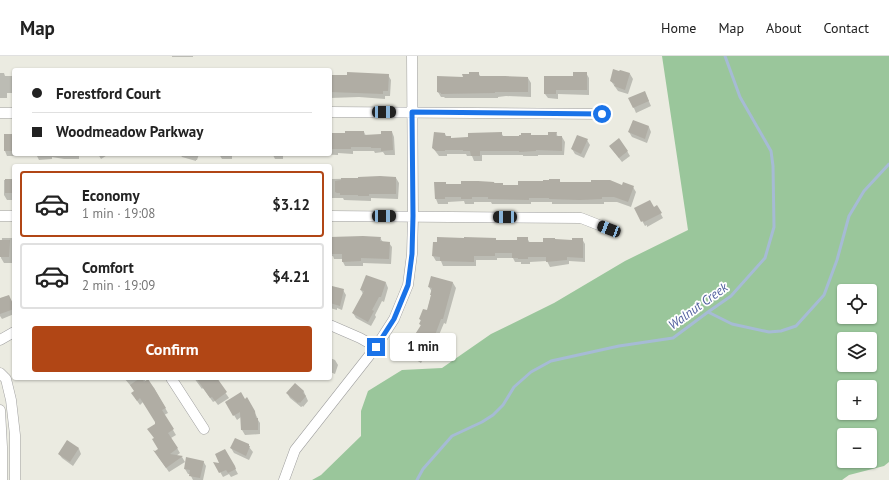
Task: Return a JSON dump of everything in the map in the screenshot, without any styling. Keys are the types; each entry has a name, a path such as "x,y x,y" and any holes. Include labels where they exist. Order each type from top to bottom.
{"street":[{"path":"284,480 295,450 376,347 394,319 408,285 412,254 413,216 412,56"},
{"path":"332,112 602,114"},
{"path":"0,113 12,113"},
{"path":"0,216 12,216"},
{"path":"332,216 581,218 609,229"},
{"path":"332,326 376,347"},
{"path":"0,340 12,333"},
{"path":"0,373 6,379 11,400 15,435 15,480"},
{"path":"172,380 204,429"},
{"path":"0,410 2,435 2,480"},
{"path":"2,435 15,435"}],"green space":[{"path":"662,56 889,56 889,462 884,466 877,468 877,428 837,428 837,468 876,468 849,475 842,480 312,480 321,475 361,436 361,411 368,391 402,370 442,368 491,334 554,303 625,261 688,230"}],"building":[{"path":"613,69 630,73 625,90 614,86 615,84 610,81"},
{"path":"347,72 389,74 388,91 383,91 383,94 332,92 332,75 347,75"},
{"path":"469,72 479,72 479,76 528,77 528,92 441,94 437,92 437,76 463,77 462,74 469,74"},
{"path":"573,72 587,72 587,90 556,90 556,94 544,94 544,76 573,76"},
{"path":"645,91 649,101 633,108 628,98"},
{"path":"633,120 649,126 645,139 628,132"},
{"path":"345,131 364,131 364,135 381,134 381,131 392,131 393,150 381,151 381,148 371,147 332,149 332,133 345,133"},
{"path":"434,132 445,133 445,136 451,136 451,138 468,137 468,133 502,132 502,136 519,136 521,133 531,133 531,135 548,135 548,132 557,132 556,136 562,136 562,151 480,151 480,156 471,156 470,151 463,150 436,151 432,148"},
{"path":"4,134 12,134 12,151 4,151"},
{"path":"577,135 588,139 581,154 571,149"},
{"path":"619,138 628,151 619,158 609,146"},
{"path":"380,176 396,177 396,194 369,194 369,196 358,196 340,195 340,193 335,192 335,181 341,180 341,178"},
{"path":"5,179 12,179 12,193 5,193"},
{"path":"549,179 560,179 560,182 591,182 591,180 610,180 622,185 623,182 634,186 628,202 614,197 580,200 549,198 529,198 529,200 488,199 488,197 461,199 461,197 445,197 445,199 435,199 434,182 461,184 461,181 478,181 503,183 503,185 518,185 518,181 543,181"},
{"path":"650,200 654,207 657,205 662,213 641,222 634,208"},
{"path":"332,237 381,237 380,241 390,242 389,259 361,258 361,261 342,262 342,254 332,254"},
{"path":"437,237 496,238 496,240 517,240 517,237 528,237 528,242 543,242 543,238 572,240 572,238 583,238 583,258 567,257 567,260 546,262 546,257 528,257 528,259 518,259 512,258 512,253 495,253 495,256 474,256 474,262 440,261 440,257 432,256 433,242 437,242"},
{"path":"0,240 10,240 9,257 0,257"},
{"path":"366,275 386,282 381,297 379,297 372,310 374,311 368,322 352,313 364,291 360,290"},
{"path":"431,276 453,282 443,319 441,319 432,343 428,341 418,359 402,349 409,337 412,339 421,325 419,324 421,320 419,319 423,309 427,310 432,288 428,287"},
{"path":"332,286 344,289 340,306 332,304"},
{"path":"9,295 12,302 12,310 0,314 0,298"},
{"path":"137,380 143,380 144,382 149,380 166,408 162,410 174,429 168,433 178,448 170,454 183,456 166,468 153,450 155,451 158,449 152,439 154,438 147,429 155,424 155,422 140,398 137,401 131,393 134,391 130,385"},
{"path":"197,380 218,380 227,392 215,401 212,397 210,398"},
{"path":"295,383 304,391 303,393 306,396 300,403 286,393"},
{"path":"241,392 245,399 247,397 255,411 256,418 258,418 258,430 241,430 240,412 233,416 225,402"},
{"path":"235,438 249,444 250,446 246,456 230,448"},
{"path":"67,440 79,448 70,462 58,454"},
{"path":"225,449 236,469 228,473 226,470 219,473 213,462 219,463 215,454"},
{"path":"186,457 204,461 200,478 189,476 190,470 184,469"}],"waterway":[{"name":"Walnut Creek","path":"417,480 423,469 452,436 482,422 493,415 503,405 514,387 531,372 551,361 619,346 673,338 731,296 765,258 774,227 773,166 771,151 740,97 725,56"},
{"path":"708,312 732,324 769,332 781,331 796,326 824,295 837,260 849,216 864,191 889,164"}],"route":[{"path":"376,347 394,319 408,285 412,254 413,216 412,112 602,114"}]}
